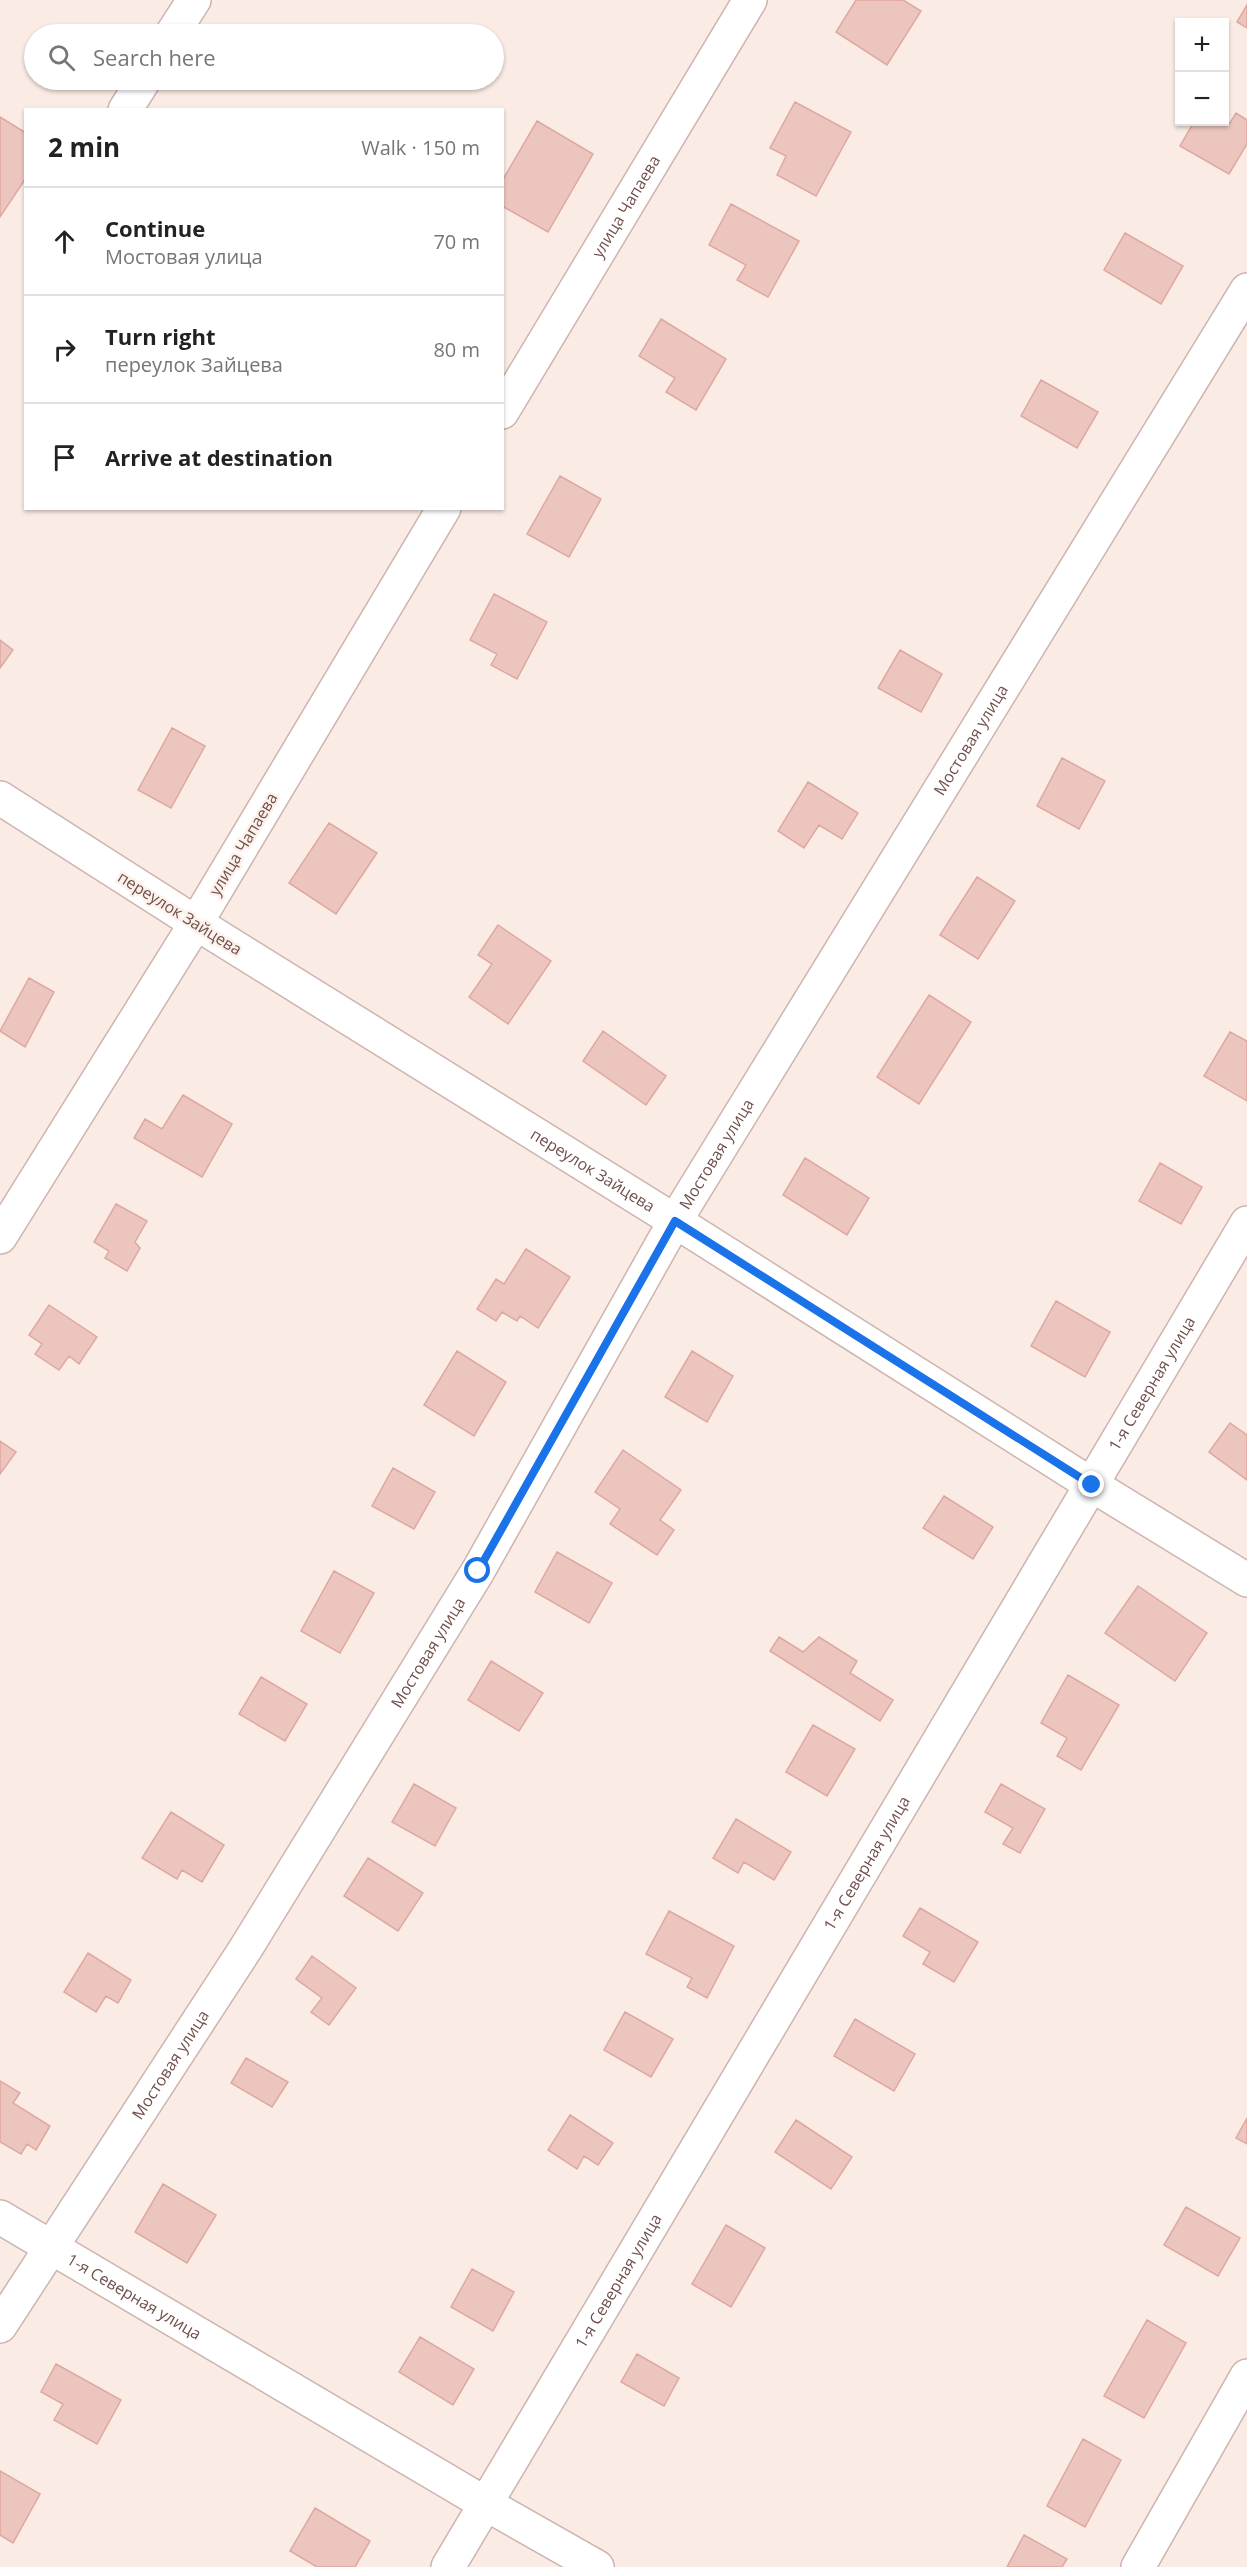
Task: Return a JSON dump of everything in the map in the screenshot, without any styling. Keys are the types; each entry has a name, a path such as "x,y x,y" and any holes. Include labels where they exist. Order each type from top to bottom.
{"street":[{"path":"178,24 194,0"},
{"name":"улица Чапаева","path":"504,409 750,0"},
{"path":"126,108 138,90"},
{"name":"Мостовая улица","path":"0,2326 246,1948 478,1571 675,1221 1247,290"},
{"name":"улица Чапаева","path":"0,1237 196,923 443,510"},
{"name":"переулок Зайцева","path":"0,798 1092,1485 1247,1580"},
{"name":"1-я Северная улица","path":"448,2567 1247,1223"},
{"name":"1-я Северная улица","path":"0,2217 597,2567"},
{"path":"1138,2567 1247,2376"}],"building":[{"path":"856,0 903,0 921,11 887,65 836,32"},
{"path":"1247,5 1247,28 1237,22"},
{"path":"795,102 851,132 816,196 777,175 786,156 770,148"},
{"path":"1236,113 1247,120 1247,144 1229,174 1180,146 1192,126 1229,126"},
{"path":"0,117 24,132 24,181 0,217"},
{"path":"537,121 593,154 548,232 504,207 504,178"},
{"path":"731,204 799,241 768,297 737,280 746,265 709,245"},
{"path":"1125,233 1183,266 1161,304 1104,270"},
{"path":"661,319 726,359 696,410 666,392 675,378 639,356"},
{"path":"1041,380 1098,412 1077,448 1021,416"},
{"path":"560,476 601,499 569,557 527,534"},
{"path":"494,594 547,622 517,679 491,665 497,654 470,640"},
{"path":"0,640 13,650 0,668"},
{"path":"900,650 942,674 921,712 878,688"},
{"path":"172,728 205,746 171,808 138,790"},
{"path":"1062,758 1105,781 1079,829 1037,806"},
{"path":"808,782 858,813 842,839 819,825 804,848 778,831"},
{"path":"329,823 377,853 336,914 289,883"},
{"path":"977,877 1015,901 978,959 940,935"},
{"path":"498,925 551,961 508,1024 469,997 492,964 478,955"},
{"path":"29,978 54,992 25,1047 0,1031"},
{"path":"929,995 971,1022 919,1104 877,1077"},
{"path":"603,1031 666,1076 646,1105 583,1061"},
{"path":"1230,1032 1247,1041 1247,1101 1204,1076"},
{"path":"183,1095 232,1124 202,1177 134,1138 145,1119 162,1129"},
{"path":"805,1158 869,1198 847,1235 783,1195"},
{"path":"1160,1163 1202,1187 1181,1224 1139,1201"},
{"path":"116,1204 147,1221 135,1242 140,1248 127,1271 105,1258 109,1251 94,1242"},
{"path":"526,1249 570,1277 538,1328 520,1316 517,1321 502,1312 496,1321 477,1309 496,1279 504,1284"},
{"path":"1056,1301 1110,1332 1085,1377 1031,1346"},
{"path":"49,1305 97,1337 79,1364 69,1356 59,1370 35,1354 42,1344 29,1335"},
{"path":"457,1351 506,1382 474,1436 424,1405"},
{"path":"692,1351 733,1376 707,1422 665,1397"},
{"path":"1230,1423 1247,1435 1247,1480 1209,1452"},
{"path":"0,1441 16,1452 0,1474"},
{"path":"623,1450 681,1490 660,1520 674,1530 657,1555 610,1524 620,1509 595,1492"},
{"path":"393,1468 435,1492 414,1529 372,1506"},
{"path":"944,1496 993,1527 973,1559 923,1528"},
{"path":"557,1552 612,1583 589,1623 535,1592"},
{"path":"334,1571 374,1593 340,1653 301,1631"},
{"path":"1138,1586 1207,1633 1175,1681 1105,1633"},
{"path":"779,1637 803,1652 819,1637 857,1661 850,1673 893,1700 880,1721 770,1651"},
{"path":"491,1661 543,1693 519,1731 468,1700"},
{"path":"1068,1675 1119,1705 1081,1770 1057,1756 1067,1738 1041,1723"},
{"path":"261,1677 307,1704 285,1741 239,1714"},
{"path":"813,1725 855,1749 827,1796 786,1772"},
{"path":"414,1784 456,1808 435,1846 392,1822"},
{"path":"1001,1784 1045,1809 1020,1853 1003,1844 1013,1828 985,1812"},
{"path":"171,1812 224,1845 202,1882 182,1870 177,1879 142,1858"},
{"path":"736,1819 791,1852 774,1880 744,1862 738,1873 713,1858"},
{"path":"368,1858 423,1893 398,1931 344,1896"},
{"path":"920,1908 978,1942 954,1982 923,1964 930,1952 903,1936"},
{"path":"669,1911 734,1946 707,1998 687,1987 692,1978 646,1954"},
{"path":"88,1953 131,1980 118,2003 106,1996 96,2012 64,1992"},
{"path":"312,1956 356,1988 329,2025 311,2012 322,1998 296,1979"},
{"path":"625,2012 673,2039 651,2077 604,2050"},
{"path":"855,2019 915,2054 894,2091 834,2056"},
{"path":"246,2058 288,2082 272,2107 231,2083"},
{"path":"0,2081 20,2093 13,2103 50,2126 36,2150 27,2144 21,2154 0,2142"},
{"path":"570,2115 613,2143 598,2165 584,2156 577,2169 548,2150"},
{"path":"1247,2118 1247,2144 1236,2138"},
{"path":"796,2120 852,2157 831,2189 775,2152"},
{"path":"163,2184 216,2215 187,2263 135,2232"},
{"path":"1186,2207 1240,2238 1218,2276 1164,2245"},
{"path":"726,2225 765,2248 731,2307 692,2284"},
{"path":"472,2269 514,2292 493,2331 451,2307"},
{"path":"1147,2320 1186,2343 1144,2418 1104,2396"},
{"path":"420,2337 474,2369 453,2405 399,2372"},
{"path":"637,2354 679,2378 664,2406 621,2382"},
{"path":"56,2364 121,2400 97,2444 54,2420 63,2404 41,2392"},
{"path":"1083,2439 1121,2460 1085,2527 1047,2506"},
{"path":"0,2471 40,2494 13,2543 0,2535"},
{"path":"315,2508 370,2541 355,2567 317,2567 290,2551"},
{"path":"1024,2535 1067,2559 1062,2567 1007,2567"}],"route":[{"path":"478,1571 675,1221 1092,1485"}]}
